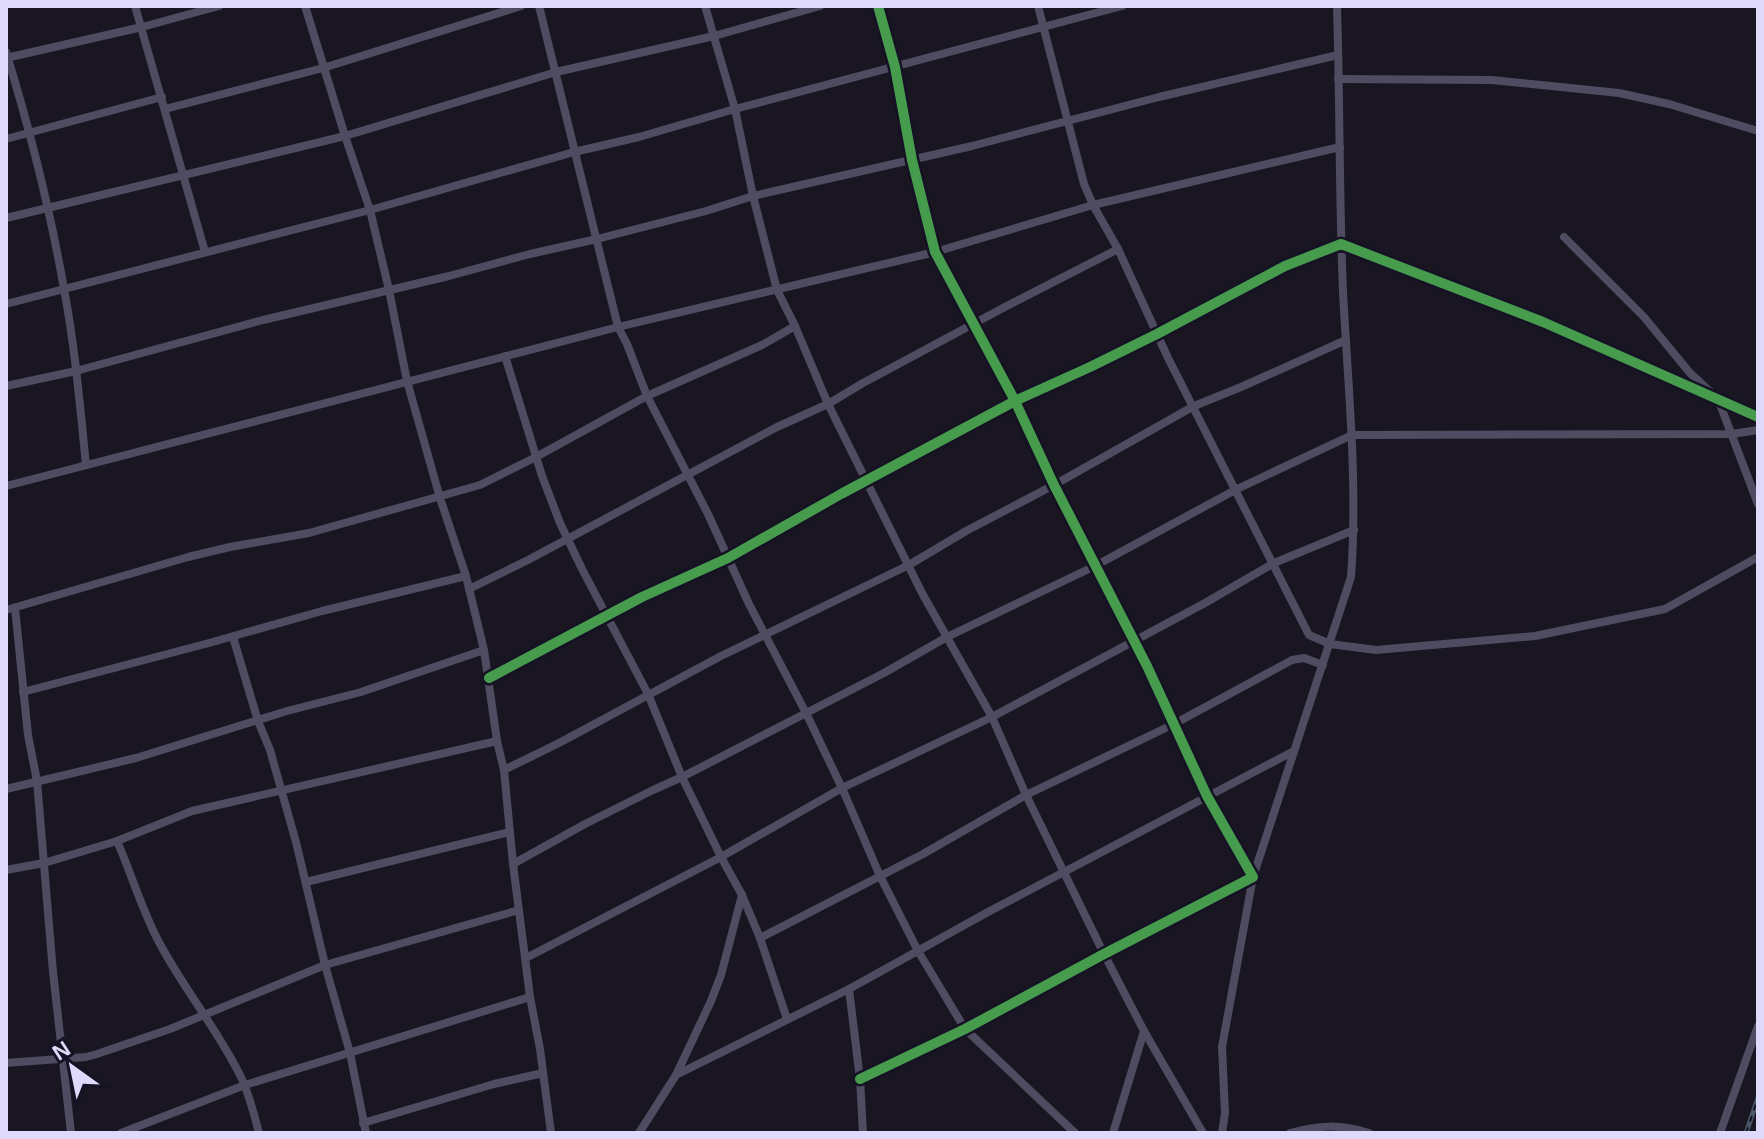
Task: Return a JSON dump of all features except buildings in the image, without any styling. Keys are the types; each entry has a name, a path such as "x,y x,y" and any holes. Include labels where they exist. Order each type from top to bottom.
{"street":[{"path":"135,6 205,252"},
{"path":"86,465 64,289 48,208 7,56 142,27 219,6"},
{"path":"305,6 370,210 407,381 466,576 484,650 504,770 530,997 551,1133"},
{"path":"165,109 323,68 521,6"},
{"path":"539,6 618,327 647,396 806,713 880,876 918,951 965,1029 1075,1133"},
{"path":"705,6 735,109 777,290 828,404 909,565 992,717 1026,795 1104,954 1203,1133"},
{"path":"6,218 345,136 556,72 714,36 820,6"},
{"path":"878,6 895,67 912,160 935,252 1015,401 1207,796 1253,877"},
{"path":"1038,6 1084,184 1093,205 1118,249 1157,334 1306,631 1313,637 1330,644 1376,650 1535,636 1665,609 1758,557"},
{"path":"6,304 370,210 574,152 1122,6"},
{"path":"1222,1133 1225,1113 1222,1047 1253,877 1351,577 1354,530 1352,435 1341,244 1337,6"},
{"path":"6,386 597,239 753,196 972,146 1159,97 1338,55"},
{"path":"1338,79 1492,80 1619,93 1669,104 1758,131"},
{"path":"6,139 162,97"},
{"path":"6,486 618,327 935,252 1093,205 1340,147"},
{"path":"1564,237 1644,317 1690,373 1718,399 1758,504"},
{"path":"489,678 668,584 728,558 1015,401 1157,334 1285,266 1341,244 1543,322 1758,417"},
{"path":"469,589 777,427 828,404 1118,249"},
{"path":"71,1133 53,972 37,781 11,609 188,557 309,533 480,485 647,396 762,345 795,326"},
{"path":"504,770 694,669 909,565 1194,406 1346,340"},
{"path":"505,356 542,476 567,539 648,694 682,777 742,895 787,1019"},
{"path":"513,864 947,637 1095,566 1237,489 1352,435 1732,434 1758,430"},
{"path":"526,958 721,857 842,788 992,717 1274,563 1354,530"},
{"path":"23,692 322,611 466,576"},
{"path":"233,637 282,791 350,1053 366,1133"},
{"path":"6,789 136,758 287,711 361,692 484,650"},
{"path":"760,938 1026,795 1174,724 1298,658 1323,665"},
{"path":"6,870 44,863 117,841 192,811 497,741"},
{"path":"676,1075 849,989 1294,751"},
{"path":"306,882 510,832"},
{"path":"117,841 158,941 245,1085 259,1133"},
{"path":"860,1079 965,1029 1253,877"},
{"path":"639,1133 676,1075 711,1001 742,895"},
{"path":"6,1063 97,1054 204,1015 325,965 519,910"},
{"path":"849,989 863,1133"},
{"path":"123,1133 245,1085 530,997"},
{"path":"1720,1133 1758,1026"},
{"path":"1113,1133 1144,1031"},
{"path":"363,1123 494,1084 543,1073"},
{"path":"1290,1133 1347,1126 1369,1133"}],"railway":[{"path":"1746,1133 1758,1098"}],"cycle path":[{"path":"860,1079 965,1029 1253,877 1207,796 1147,666 1054,485 1015,401 935,252 912,160 895,67 878,6"},
{"path":"489,678 642,597 728,558 1015,401 1157,334 1285,266 1341,244 1543,322 1758,417"}]}
